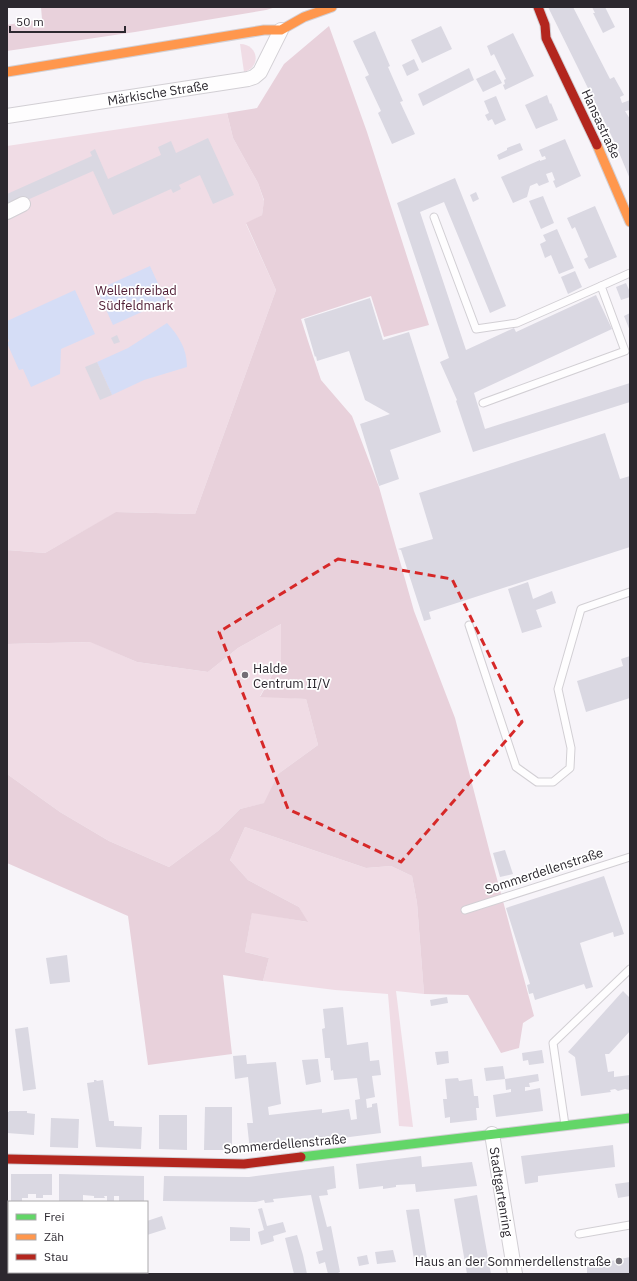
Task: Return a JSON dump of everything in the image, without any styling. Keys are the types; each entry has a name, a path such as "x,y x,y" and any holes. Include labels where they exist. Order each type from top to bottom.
{"street":[{"path":"7,72 264,30 281,30 304,17 332,7"},
{"name":"Hansastraße","path":"538,7 545,25 546,38 586,121 630,222"},
{"name":"Märkische Straße","path":"7,116 248,79 254,77 260,72 281,30"},
{"name":"Hansastraße","path":"535,30 546,38"},
{"path":"7,212 24,204"},
{"name":"Sommerdellenstraße","path":"7,1159 244,1164 630,1118"},
{"name":"Stadtgartenring","path":"492,1134 515,1274"}],"lane":[{"path":"434,217 476,330 517,323 630,273"},
{"path":"483,403 625,351 601,286"},
{"path":"469,625 516,766 537,782 553,782 570,768 571,748 558,690 581,609 630,592"},
{"name":"Sommerdellenstraße","path":"465,910 630,857"},
{"path":"565,1125 553,1043 630,969"},
{"path":"579,1234 630,1225"}],"highlighted area":[{"path":"338,559 452,579 522,722 401,862 288,809 219,632"}],"green space":[{"path":"240,44 251,48 256,56 254,66 244,72"},
{"name":"Wellenfreibad Südfeldmark","path":"227,113 233,138 258,183 264,201 262,215 246,224 276,290 195,514 117,512 45,553 7,550 7,146"},
{"path":"281,624 281,659 260,696 306,699 318,745 278,774 265,803 240,809 218,831 169,867 109,841 60,812 7,774 7,644 91,642 137,662 208,672 238,648"},
{"path":"245,827 366,868 391,866 412,876 417,903 424,994 396,991 413,1127 399,1126 388,994 335,990 263,981 269,958 245,952 252,912 307,922 299,907 248,880 230,860"}],"shaded area":[{"path":"41,7 276,7 266,10 135,32 7,51 7,25 42,19"},
{"path":"329,26 367,132 429,325 384,337 371,296 301,319 321,380 352,416 379,487 414,611 455,718 534,1016 523,1023 519,1048 501,1053 468,995 424,994 417,903 412,876 391,866 366,868 245,827 230,860 248,880 299,907 308,922 252,913 245,952 269,958 263,981 223,975 232,1054 148,1065 128,916 7,863 7,774 60,812 109,841 169,867 218,831 240,809 264,803 278,774 318,745 306,699 260,697 281,659 281,624 238,648 208,672 137,662 90,642 7,644 7,550 45,553 116,512 195,514 276,290 246,223 262,215 264,200 258,183 233,138 227,113 257,108 284,64"}],"water":[{"path":"150,266 166,301 113,325 97,290"},
{"path":"75,290 95,334 61,349 60,374 31,387 23,369 19,370 7,343 9,341 7,336 7,321"},
{"path":"167,323 182,343 186,354 187,367 144,380 112,395 97,362 128,348"}],"building":[{"path":"548,7 573,7 610,79 614,77 624,95 620,97 622,103 630,100 630,110 625,111 630,119 630,179 615,143"},
{"path":"592,7 605,7 615,27 603,33 593,13 595,13"},
{"path":"441,26 452,49 422,63 411,40"},
{"path":"375,31 390,66 388,67 403,101 400,102 415,134 392,144 378,113 381,111 365,77 369,75 353,41"},
{"path":"513,33 534,76 505,90 503,85 505,84 504,80 506,79 494,54 491,56 487,46"},
{"path":"414,59 419,70 407,76 402,65"},
{"path":"469,68 474,80 423,106 418,94"},
{"path":"495,70 502,83 483,92 476,79"},
{"path":"547,95 558,120 536,129 525,105"},
{"path":"496,96 506,120 495,125 492,119 488,121 485,115 489,113 484,101"},
{"path":"208,138 234,195 213,204 200,175 179,185 181,189 173,193 171,189 113,215 93,171 9,208 7,203 7,194 92,156 90,152 95,149 108,179 161,155 158,147 171,141 176,153"},
{"path":"565,139 581,176 556,188 553,181 555,180 552,172 546,174 549,182 539,186 537,183 530,186 527,197 513,203 501,177 540,160 546,159 545,156 542,157 539,150"},
{"path":"520,143 523,150 499,160 497,155 507,150 507,148"},
{"path":"455,178 506,306 490,313 444,202 420,212 466,350 514,328 516,332 596,295 612,329 474,393 485,429 630,383 630,402 473,452 456,401 457,400 440,362 449,358 397,203"},
{"path":"476,192 479,199 473,202 470,195"},
{"path":"543,196 554,223 541,229 529,201"},
{"path":"595,206 617,257 589,269 584,259 588,257 575,227 572,229 567,218"},
{"path":"557,229 574,268 559,274 551,255 545,258 540,244 546,241 543,235"},
{"path":"575,271 582,287 568,294 561,277"},
{"path":"626,283 630,292 630,297 621,300 616,287"},
{"path":"370,298 383,340 409,332 441,432 390,450 399,479 379,486 360,424 390,414 365,400 349,351 317,361 304,319"},
{"path":"630,313 630,331 624,316"},
{"path":"117,335 120,342 114,344 111,338"},
{"path":"97,362 112,395 100,400 85,367"},
{"path":"605,433 620,479 630,476 630,547 429,612 431,619 424,621 401,550 398,549 433,539 419,493"},
{"path":"528,582 533,599 552,591 556,603 536,610 542,627 522,633 508,589"},
{"path":"630,656 630,698 586,712 577,681 623,666 621,659"},
{"path":"505,850 513,874 500,877 493,853"},
{"path":"604,876 624,934 614,937 613,932 580,943 593,987 586,989 584,984 535,1000 533,993 529,994 527,985 530,984 506,908"},
{"path":"67,955 70,982 50,984 46,958"},
{"path":"623,991 630,998 630,1031 609,1054 605,1054 608,1072 614,1071 614,1077 630,1075 630,1090 625,1089 618,1091 615,1089 610,1090 611,1092 581,1096 575,1057 568,1052"},
{"path":"447,997 448,1003 431,1006 430,1000"},
{"path":"343,1007 347,1045 368,1042 370,1061 379,1060 381,1075 372,1076 375,1097 366,1099 367,1108 372,1107 372,1104 377,1103 381,1133 326,1140 325,1137 272,1143 273,1149 250,1151 247,1123 253,1123 248,1077 235,1079 233,1056 246,1055 247,1064 276,1062 281,1104 268,1107 269,1115 322,1109 322,1113 349,1109 351,1120 357,1119 355,1100 360,1099 357,1078 334,1080 333,1070 331,1071 330,1058 325,1058 322,1029 325,1028 323,1009"},
{"path":"28,1027 36,1089 23,1091 15,1029"},
{"path":"542,1050 544,1063 529,1065 528,1060 523,1061 522,1053"},
{"path":"448,1051 449,1063 437,1065 435,1052"},
{"path":"318,1059 321,1082 306,1085 302,1060"},
{"path":"503,1066 505,1079 486,1081 484,1068"},
{"path":"538,1074 539,1081 529,1083 530,1087 525,1087 525,1091 540,1088 543,1111 496,1117 493,1095 511,1092 511,1089 506,1090 505,1079"},
{"path":"458,1078 459,1081 472,1079 474,1096 478,1096 479,1108 476,1108 477,1120 450,1123 450,1117 445,1118 443,1099 447,1099 445,1079"},
{"path":"94,1080 103,1080 109,1121 114,1121 114,1126 142,1127 141,1149 96,1147 87,1083 94,1082"},
{"path":"205,1107 232,1107 232,1150 204,1150"},
{"path":"27,1111 27,1113 35,1114 34,1135 7,1133 7,1112"},
{"path":"159,1115 187,1115 187,1150 159,1149"},
{"path":"51,1118 79,1119 78,1148 50,1147"},
{"path":"613,1145 615,1167 538,1176 538,1182 525,1184 521,1156"},
{"path":"421,1156 422,1167 472,1162 477,1186 416,1192 415,1184 396,1185 396,1187 383,1189 383,1186 359,1189 356,1164"},
{"path":"334,1166 336,1188 327,1190 328,1195 319,1196 327,1227 331,1226 340,1272 336,1274 328,1274 325,1262 319,1264 316,1252 323,1250 311,1195 273,1199 274,1202 265,1203 264,1200 256,1202 163,1201 164,1176 249,1177"},
{"path":"11,1174 52,1174 52,1195 43,1195 43,1198 36,1198 36,1194 28,1194 28,1198 22,1198 22,1201 11,1201"},
{"path":"59,1174 144,1176 144,1201 119,1201 119,1196 114,1196 114,1201 107,1201 107,1196 104,1196 105,1198 94,1198 94,1196 83,1195 83,1201 59,1201"},
{"path":"630,1182 630,1196 618,1198 615,1184"},
{"path":"477,1195 491,1274 467,1274 454,1199"},
{"path":"262,1208 267,1226 283,1222 286,1232 273,1236 274,1241 261,1245 258,1232 264,1230 258,1209"},
{"path":"419,1209 427,1258 414,1259 406,1210"},
{"path":"162,1216 166,1229 148,1235 148,1221"},
{"path":"230,1227 250,1228 250,1241 230,1241"},
{"path":"297,1235 307,1274 294,1274 285,1238"},
{"path":"393,1250 396,1262 377,1264 375,1252"},
{"path":"367,1255 369,1264 359,1266 357,1257"},
{"name":"Haus an der Sommerdellenstraße","path":"630,1257 630,1274 587,1274 587,1266"}],"traffic: fast":[{"path":"301,1157 630,1118"}],"traffic: slow":[{"path":"7,72 264,30 281,30 304,17 332,7"},
{"path":"597,145 630,222"}],"traffic: jam":[{"path":"538,7 545,25 546,38 597,145"},
{"path":"7,1159 244,1164 301,1157"}],"place":[{"name":"Halde Centrum II/V","path":"245,675"},
{"name":"Haus an der Sommerdellenstraße","path":"619,1261"}]}
